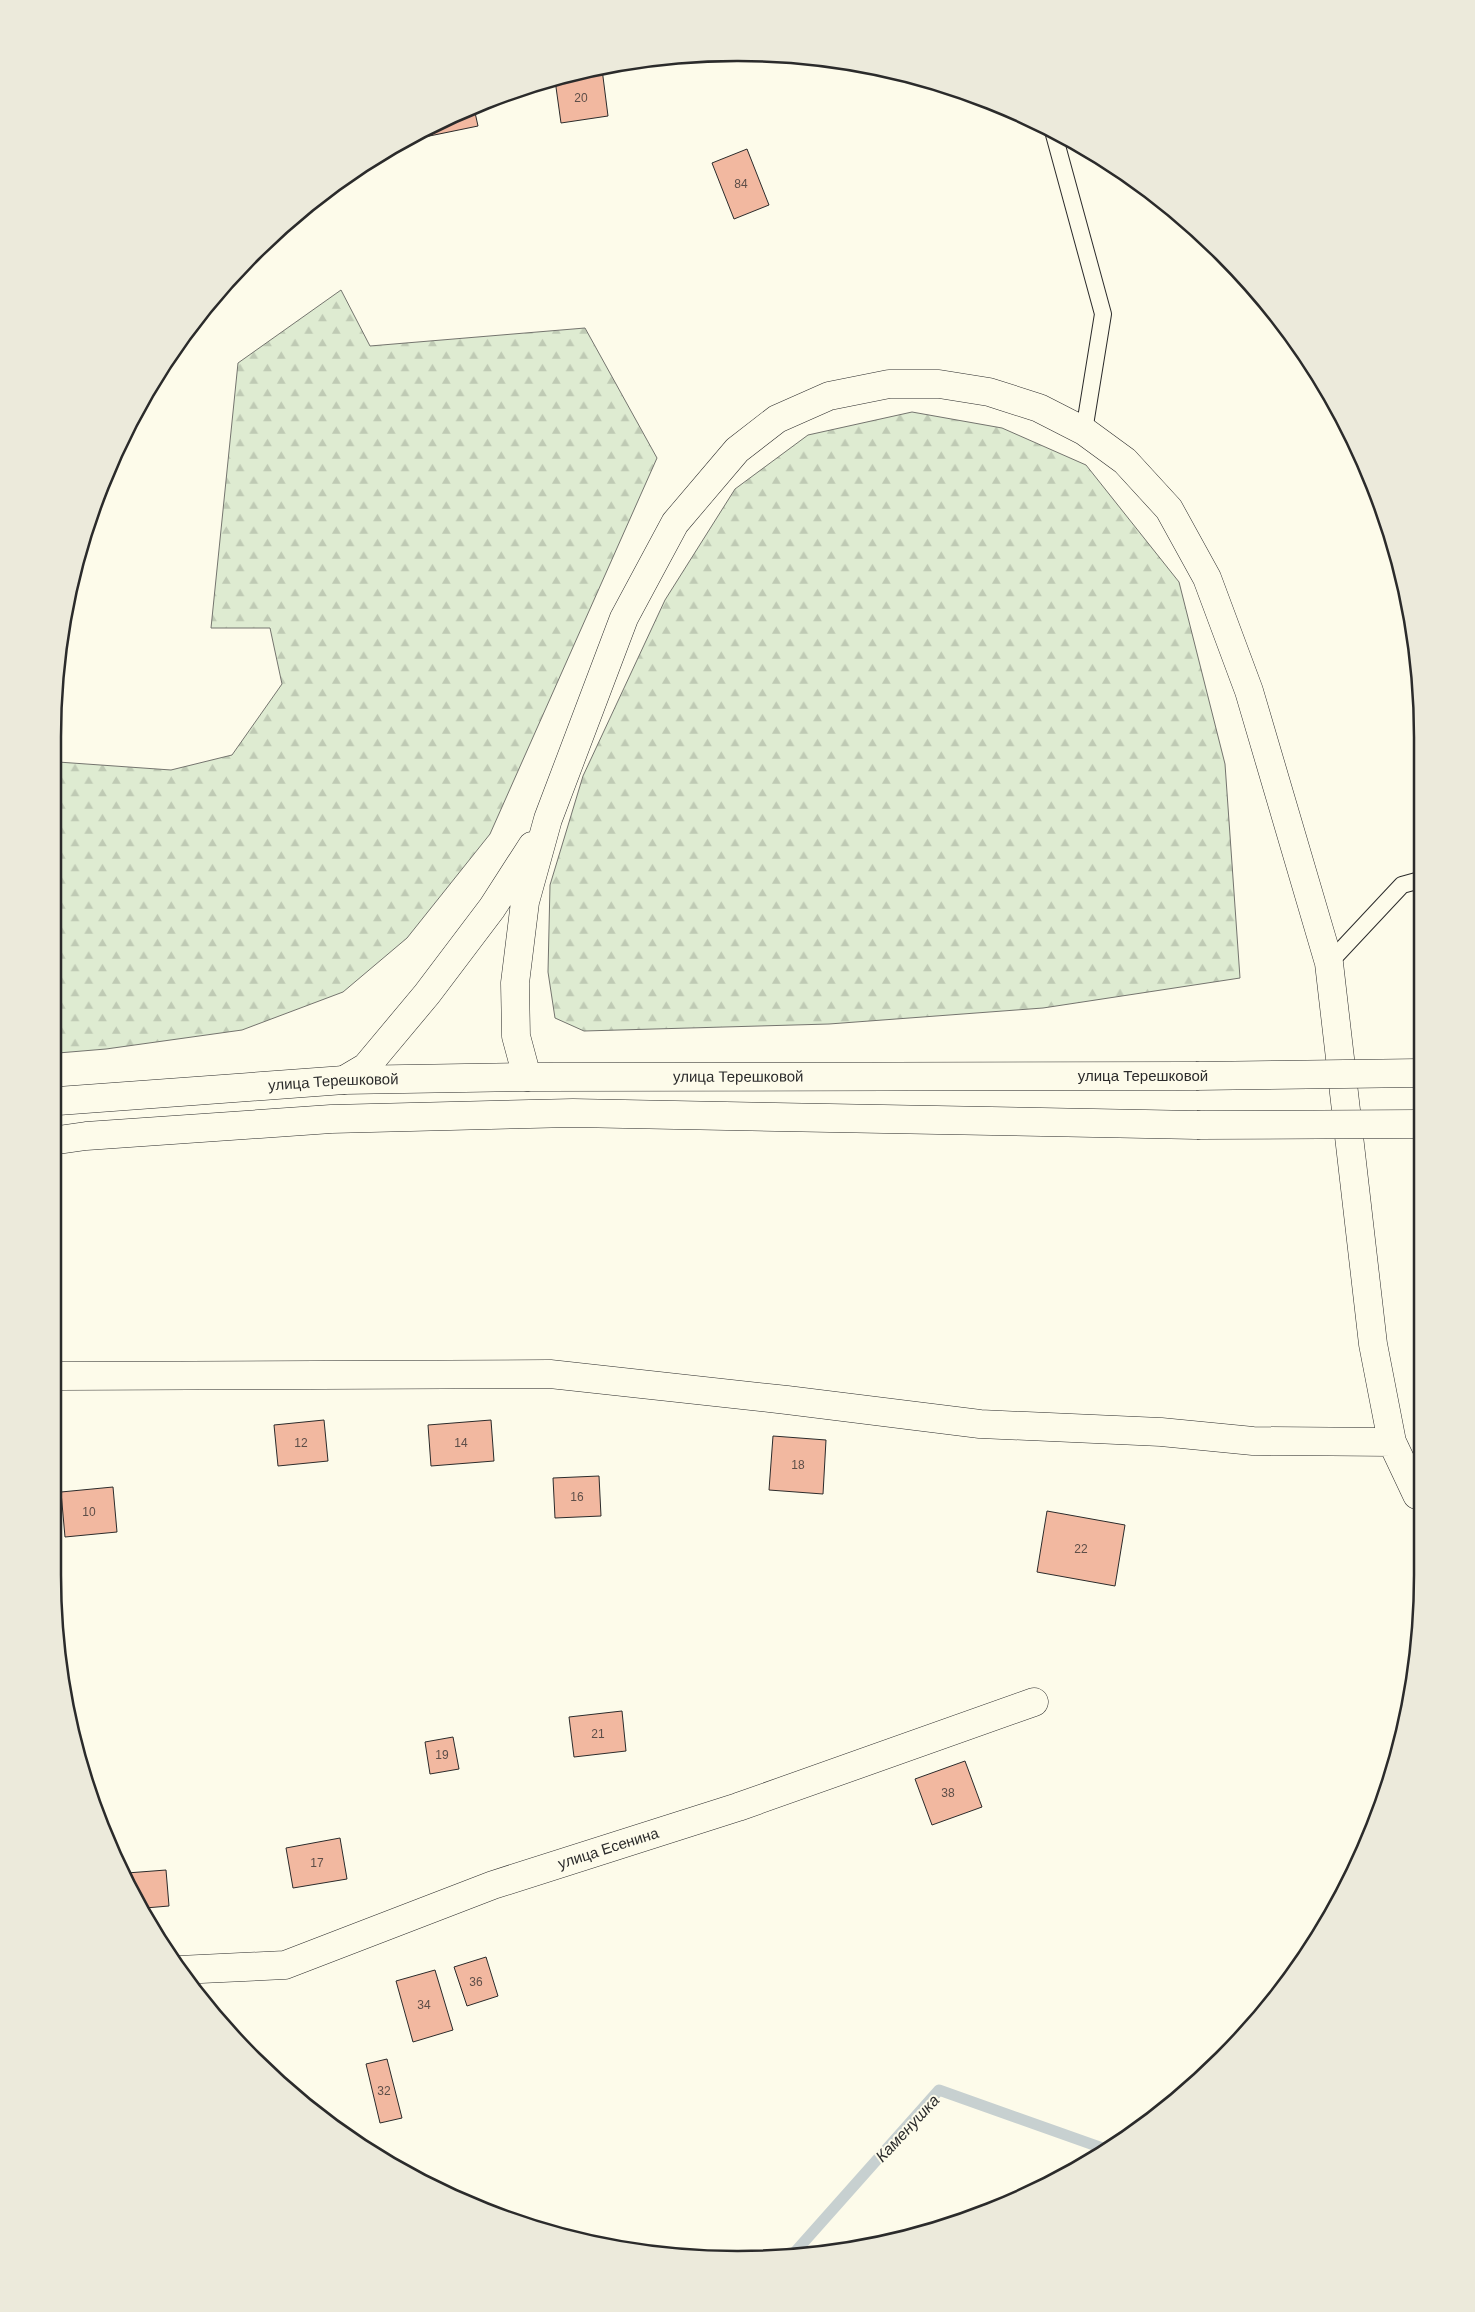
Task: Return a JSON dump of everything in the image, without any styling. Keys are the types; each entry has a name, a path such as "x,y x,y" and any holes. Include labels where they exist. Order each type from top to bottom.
{"street":[{"path":"527,1077 516,1036 515,983 525,902 548,819 624,618 675,523 737,450 777,419 829,396 889,384 939,384 989,392 1039,408 1084,430 1125,461 1169,509 1207,578 1249,691 1328,963 1373,1344 1392,1442 1414,1489"},
{"path":"344,1080 366,1067 427,994 492,908 548,819"},
{"name":"улица Терешковой","path":"61,1101 344,1080 527,1077 1196,1076 1414,1073"},
{"path":"61,1140 86,1136 331,1119 573,1113 1196,1125 1414,1124"},
{"path":"61,1376 550,1374 787,1400 980,1424 1161,1432 1253,1441 1392,1442"},
{"name":"улица Есенина","path":"189,1970 285,1965 494,1885 738,1807 1034,1702"}],"lane":[{"path":"1056,141 1103,314 1084,430"},
{"path":"1328,963 1402,885 1414,882"}],"green space":[{"path":"341,290 370,346 585,328 657,458 490,834 407,938 343,992 242,1030 106,1049 61,1053 61,762 171,770 232,755 282,684 270,628 211,628 238,363"},
{"path":"912,412 1002,428 1086,465 1179,582 1225,764 1240,978 1043,1008 829,1024 584,1031 555,1018 548,972 550,885 583,776 665,600 735,489 808,435"}],"building":[{"path":"603,75 608,116 561,123 556,86"},
{"path":"475,115 478,126 428,136"},
{"path":"747,149 769,205 734,219 712,163"},
{"path":"324,1420 328,1461 278,1466 274,1425"},
{"path":"491,1420 494,1461 431,1466 428,1425"},
{"path":"773,1436 826,1440 823,1494 769,1490"},
{"path":"599,1476 601,1516 555,1518 553,1478"},
{"path":"113,1487 117,1532 65,1537 61,1492"},
{"path":"1047,1511 1125,1525 1115,1586 1037,1572"},
{"path":"622,1711 626,1751 574,1757 569,1717"},
{"path":"453,1737 459,1769 430,1774 425,1742"},
{"path":"965,1761 982,1807 932,1825 915,1779"},
{"path":"340,1838 347,1879 293,1888 286,1848"},
{"path":"166,1870 169,1906 149,1908 130,1873"},
{"path":"486,1957 498,1996 467,2006 454,1967"},
{"path":"435,1970 453,2030 413,2042 396,1981"},
{"path":"387,2059 402,2118 380,2123 366,2064"}],"waterway":[{"name":"Каменушка","path":"799,2247 939,2090 1098,2146"}]}
